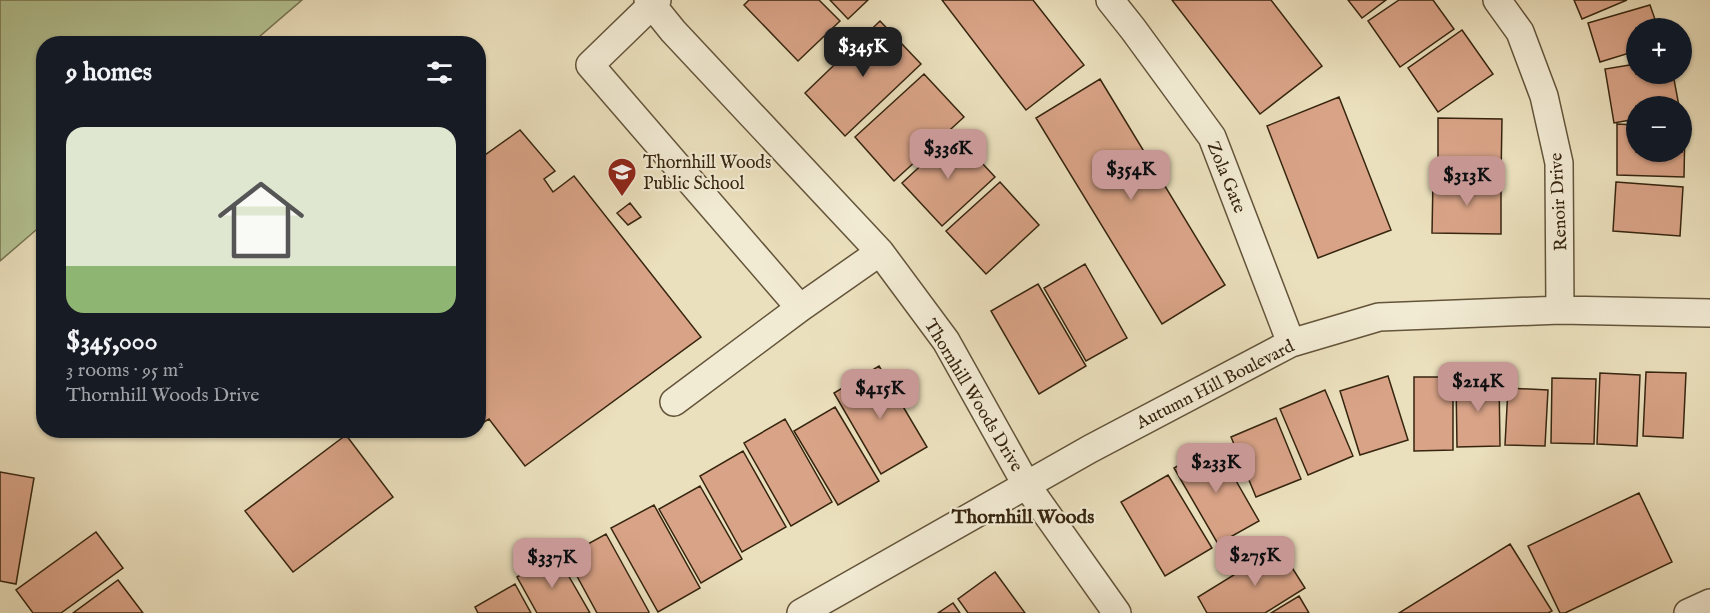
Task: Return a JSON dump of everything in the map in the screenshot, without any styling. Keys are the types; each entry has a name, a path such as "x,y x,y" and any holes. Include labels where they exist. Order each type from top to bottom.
{"street":[{"name":"Zola Gate","path":"1110,0 1212,137 1291,343"},
{"name":"Renoir Drive","path":"1497,0 1520,32 1544,96 1559,163 1560,310"},
{"name":"Thornhill Woods Drive","path":"652,1 673,32 880,252 946,341 1028,486 1117,613"},
{"path":"652,1 590,65 801,308"},
{"path":"674,402 880,252"},
{"name":"Autumn Hill Boulevard","path":"801,613 1090,449 1291,343 1379,318 1560,310 1710,312"},
{"path":"1688,613 1710,603"}],"green space":[{"path":"0,0 302,0 260,36 36,36 36,230 0,261"}],"building":[{"path":"749,0 819,0 840,21 798,61 744,5"},
{"path":"830,0 868,0 848,19"},
{"path":"942,0 1033,0 1084,65 1026,110"},
{"path":"1172,0 1271,0 1322,66 1260,114"},
{"path":"1348,0 1386,0 1362,18"},
{"path":"1399,0 1433,0 1454,29 1400,67 1368,21"},
{"path":"1574,0 1627,0 1582,19"},
{"path":"1650,5 1655,18 1626,18 1626,54 1600,62 1588,23"},
{"path":"880,21 921,64 845,136 805,93"},
{"path":"1462,30 1493,74 1438,112 1408,68"},
{"path":"1626,66 1626,84 1675,84 1677,96 1626,96 1626,121 1614,123 1605,69"},
{"path":"924,74 964,117 894,181 855,137"},
{"path":"1100,79 1225,285 1162,324 1036,118"},
{"path":"1339,97 1391,230 1318,258 1267,126"},
{"path":"1438,118 1502,119 1501,177 1438,177"},
{"path":"1617,124 1626,124 1626,162 1684,162 1684,177 1617,175"},
{"path":"520,130 555,171 544,179 553,192 574,176 701,337 525,466 489,419 486,421 486,154"},
{"path":"955,134 995,177 942,226 902,183"},
{"path":"1433,179 1501,180 1501,234 1432,233"},
{"path":"1000,182 1039,225 986,274 946,231"},
{"path":"1616,182 1683,187 1680,236 1613,231"},
{"path":"630,203 641,217 628,225 617,213"},
{"path":"1085,264 1127,338 1086,361 1044,288"},
{"path":"1038,284 1086,366 1039,394 991,311"},
{"path":"879,366 927,447 881,474 834,393"},
{"path":"1646,372 1686,373 1683,438 1643,436"},
{"path":"1600,373 1640,375 1637,446 1597,444"},
{"path":"1388,376 1408,440 1360,455 1340,391"},
{"path":"1414,377 1453,377 1453,450 1414,451"},
{"path":"1552,378 1596,379 1594,444 1551,443"},
{"path":"1456,379 1499,379 1500,446 1457,447"},
{"path":"1508,388 1548,390 1545,446 1505,445"},
{"path":"1325,390 1353,456 1308,475 1280,409"},
{"path":"835,407 879,481 838,505 794,431"},
{"path":"1276,418 1301,479 1256,497 1231,437"},
{"path":"785,419 832,502 791,526 744,443"},
{"path":"342,438 348,438 393,497 293,572 245,511"},
{"path":"1215,444 1259,521 1218,544 1174,468"},
{"path":"743,451 786,527 742,552 700,476"},
{"path":"0,472 34,478 16,584 0,581"},
{"path":"1168,475 1212,548 1165,576 1121,502"},
{"path":"700,486 742,559 701,583 659,509"},
{"path":"1639,493 1672,562 1565,613 1560,613 1528,546"},
{"path":"654,505 700,588 658,612 611,528"},
{"path":"96,532 123,568 61,613 33,613 16,590"},
{"path":"606,534 648,613 597,613 566,556"},
{"path":"1510,544 1552,611 1548,613 1399,613"},
{"path":"1279,547 1305,588 1265,613 1207,613 1198,597"},
{"path":"556,554 590,613 537,613 517,577"},
{"path":"995,572 1025,613 968,613 958,599"},
{"path":"118,580 143,613 73,613"},
{"path":"515,584 531,613 478,613 475,607"},
{"path":"1299,596 1309,613 1271,613"},
{"path":"953,603 960,613 938,613"}],"place":[{"name":"Thornhill Woods Public School","path":"622,198"}],"district":[{"name":"Thornhill Woods","path":"1023,516"}]}
